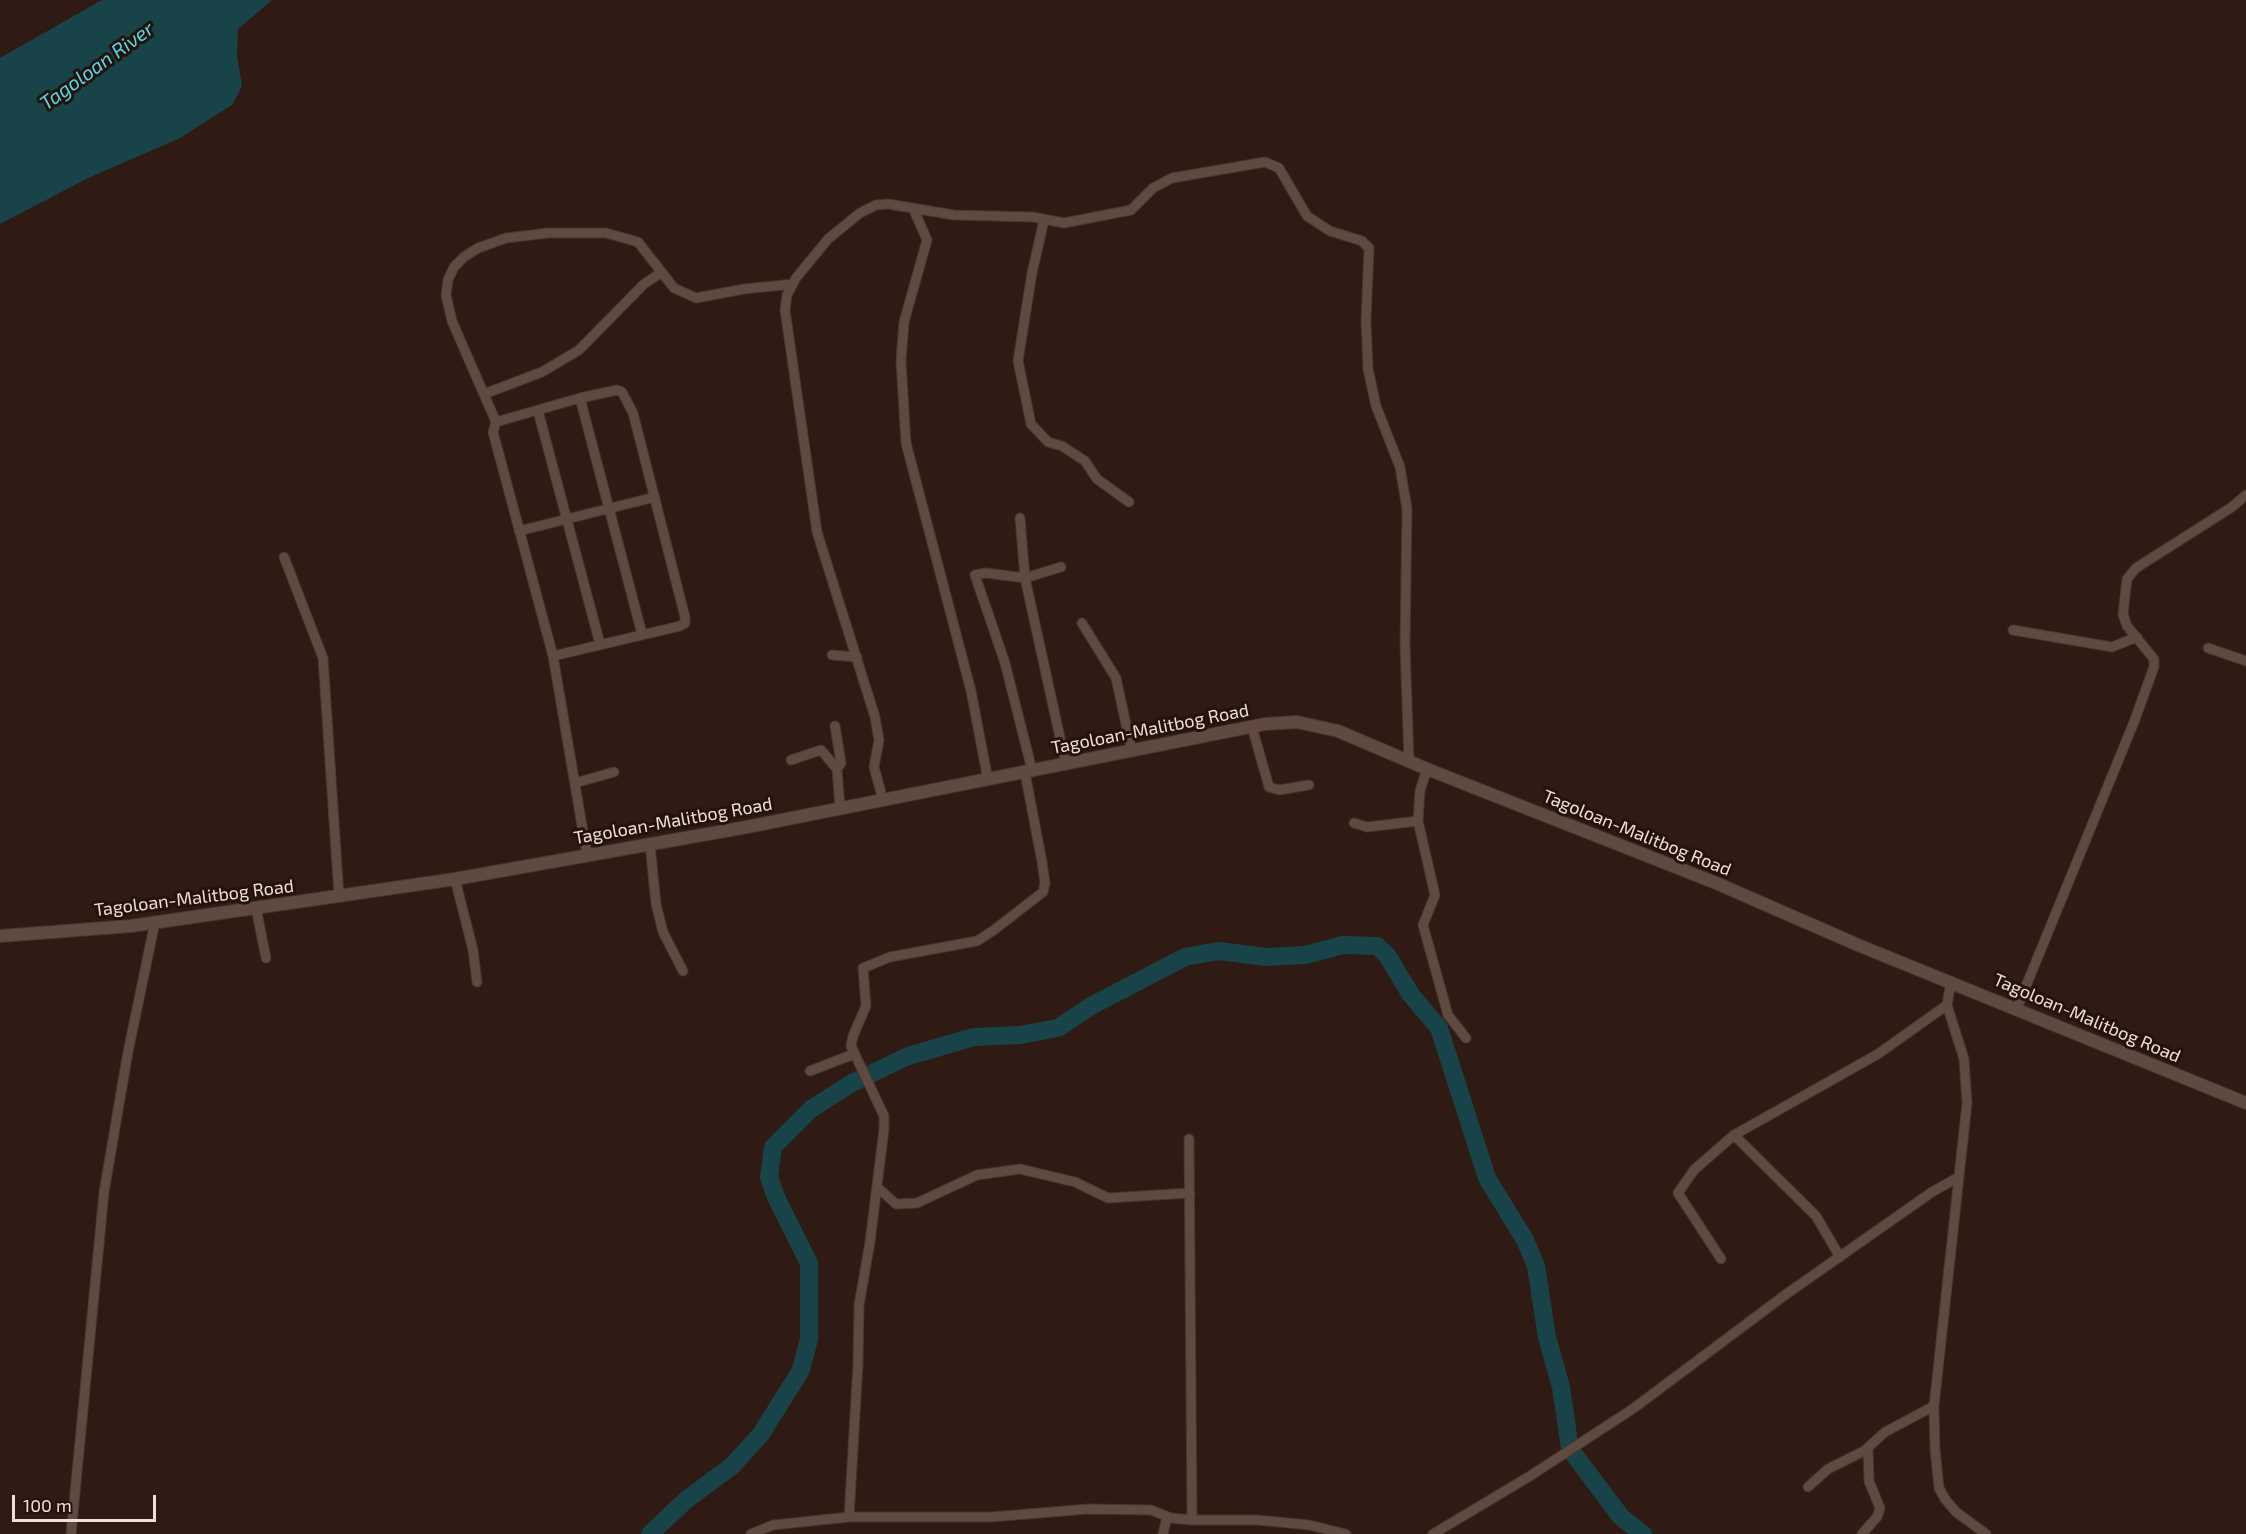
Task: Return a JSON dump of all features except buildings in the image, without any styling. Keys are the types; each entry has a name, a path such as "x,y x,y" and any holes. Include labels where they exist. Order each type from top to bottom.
{"main road":[{"name":"Tagoloan-Malitbog Road","path":"0,936 155,922 455,879 650,845 1280,722 1318,725 1716,883 1858,945 1952,981 2246,1103"}],"street":[{"path":"883,800 874,767 879,740 817,532 784,310 793,284 828,239 860,213 876,205 888,204 954,214 1064,223 1126,212 1137,207 1158,184 1172,178 1265,162 1279,168 1307,216 1330,231 1366,243 1369,248 1366,321 1368,369 1376,406 1400,466 1407,509 1405,645 1409,761"},
{"path":"913,208 927,240 904,322 901,361 906,442 971,691 988,780"},
{"path":"1044,220 1032,273 1018,362 1031,424 1041,436 1085,461 1097,479 1129,502"},
{"path":"587,855 553,656 493,432 496,422 452,321 446,296 448,280 454,267 464,257 478,248 506,238 548,233 606,233 638,242 674,288 696,298 744,289 793,284"},
{"path":"484,394 542,372 579,350 638,290 662,272"},
{"path":"496,422 617,390 625,396 633,413 686,620 680,626 553,656"},
{"path":"580,399 642,634"},
{"path":"538,411 600,644"},
{"path":"2017,1008 2134,722 2154,667 2154,658 2127,626 2123,614 2127,579 2136,568 2245,497"},
{"path":"519,531 609,507 655,498"},
{"path":"1020,518 1025,578 1066,765"},
{"path":"284,557 323,658 339,896"},
{"path":"849,1517 858,1365 859,1305 870,1242 884,1121 854,1054 851,1041 866,1005 863,968 890,957 977,941 1043,892 1045,884 1029,771 1005,663 975,575 986,573 1025,578 1061,567"},
{"path":"1082,623 1116,678 1132,752"},
{"path":"2013,630 2112,647 2137,638"},
{"path":"2208,648 2246,661"},
{"path":"832,655 856,657"},
{"path":"835,726 841,763 837,770"},
{"path":"1252,727 1269,787 1279,790 1309,785"},
{"path":"791,760 821,750 837,770 840,808"},
{"path":"1427,769 1420,791 1418,821 1436,895 1423,924 1448,1015 1466,1038"},
{"path":"575,783 614,772"},
{"path":"1354,823 1367,827 1418,821"},
{"path":"650,845 656,904 663,932 684,971"},
{"path":"455,879 473,950 477,982"},
{"path":"256,908 266,958"},
{"path":"71,1534 104,1192 128,1052 155,922"},
{"path":"1952,981 1947,1005 1967,1076 1934,1406 1935,1449 1940,1488 1956,1512 1986,1534"},
{"path":"1721,1258 1678,1193 1711,1154 1734,1135 1878,1053 1947,1005"},
{"path":"810,1071 854,1054"},
{"path":"1734,1135 1816,1216 1840,1257"},
{"path":"1189,1139 1192,1520"},
{"path":"877,1187 896,1204 918,1203 977,1175 1020,1169 1075,1182 1108,1198 1190,1193"},
{"path":"1433,1534 1445,1531 1634,1408 1840,1257 1932,1192 1957,1178"},
{"path":"1808,1487 1828,1469 1868,1449 1885,1432 1934,1406"},
{"path":"1862,1534 1877,1517 1880,1508 1869,1481 1868,1449"},
{"path":"751,1534 773,1525 849,1517 990,1517 1088,1509 1151,1510 1167,1516 1192,1520 1258,1520 1346,1534"},
{"path":"1163,1534 1167,1516"}],"water":[{"name":"Tagoloan River","path":"102,0 272,0 238,29 237,56 242,86 232,105 180,138 86,179 0,224 0,58"}],"waterway":[{"path":"650,1534 686,1500 732,1466 761,1434 801,1370 809,1339 809,1263 776,1197 769,1177 773,1147 811,1109 852,1083 908,1056 974,1037 1020,1035 1058,1028 1091,1006 1185,957 1218,951 1267,957 1305,955 1343,945 1377,946 1387,955 1411,995 1439,1028 1487,1178 1525,1240 1536,1266 1547,1337 1561,1387 1570,1449 1621,1517 1643,1534"}]}
